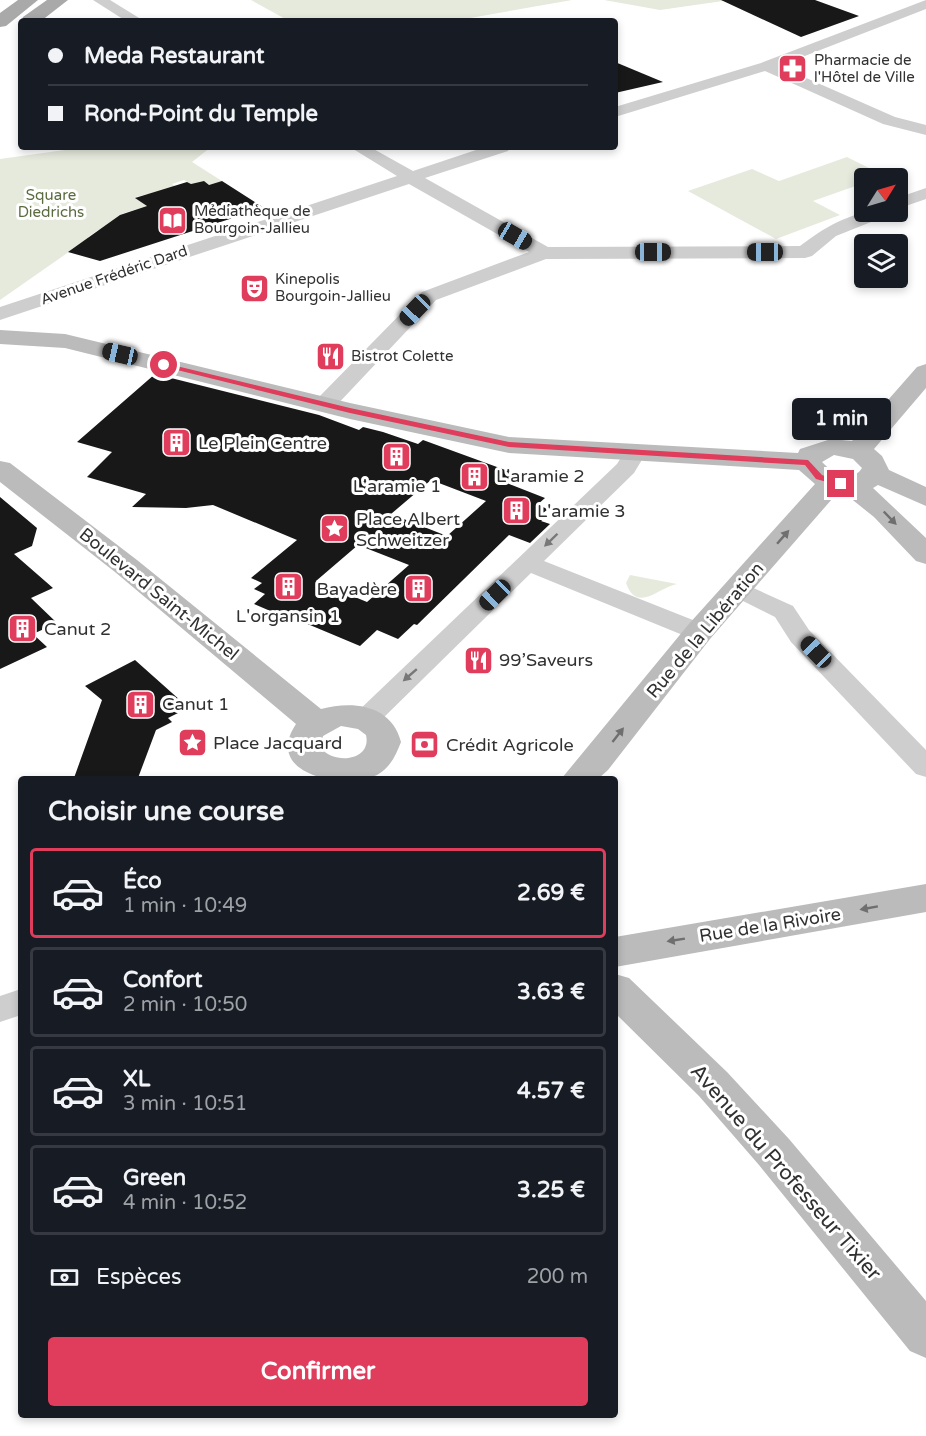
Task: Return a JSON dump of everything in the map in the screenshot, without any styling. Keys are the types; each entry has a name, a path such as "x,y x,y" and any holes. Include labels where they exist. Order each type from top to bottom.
{"main road":[{"path":"0,22 29,0"},
{"path":"33,18 59,0"},
{"path":"0,42 18,29"}],"street":[{"path":"100,0 132,18"},
{"path":"618,111 766,66 926,4"},
{"path":"766,66 889,121 924,127"},
{"path":"363,150 544,253"},
{"name":"Avenue Frédéric Dard","path":"0,314 492,150"},
{"path":"908,200 926,193"},
{"path":"325,404 429,296 544,253 805,252 829,232 854,222"},
{"path":"0,338 65,341 325,404 509,445 808,462"},
{"path":"858,451 926,372"},
{"path":"852,480 873,461 858,451 845,447 819,450 810,455 808,462 811,470 819,477 852,480 926,498"},
{"path":"366,718 626,468 634,453"},
{"name":"Boulevard Saint-Michel","path":"0,469 126,566 316,723"},
{"path":"852,480 926,555"},
{"name":"Rue de la Libération","path":"581,776 596,762 699,632 738,589 852,480"},
{"path":"527,563 699,632"},
{"path":"738,589 784,612 800,636 926,767"},
{"path":"341,715 366,718 376,724 386,741 384,750 377,759 375,772 340,771 315,764 307,757 303,748 303,739 316,723 341,715"},
{"name":"Rue de la Rivoire","path":"618,951 926,898"},
{"name":"Avenue du Professeur Tixier","path":"618,993 721,1093 774,1152 926,1336"},
{"path":"0,1009 18,1003"}],"green space":[{"path":"251,0 572,0 470,18 284,18"},
{"path":"604,0 730,0 660,10"},
{"name":"Square Diedrichs","path":"64,150 207,150 192,162 222,181 209,185 204,181 191,184 184,180 172,184 186,194 158,200 148,194 136,197 147,206 122,214 110,228 98,230 88,237 91,243 83,242 0,300 0,159"},
{"path":"847,157 869,168 854,168 854,187 813,201 840,215 776,239 688,191 752,169 779,181"},
{"path":"630,575 677,584 649,596 636,597 626,583"}],"building":[{"path":"721,0 815,0 859,16 801,37"},
{"path":"618,63 663,82 618,92"},
{"name":"Médiathèque de Bourgoin-Jallieu","path":"204,181 209,185 222,181 264,208 100,261 68,252 120,215 147,206 135,198 187,182 191,184"},
{"path":"155,374 319,415 359,430 363,427 418,444 423,440 516,474 507,483 545,498 537,505 548,509 542,514 547,516 541,521 550,524 530,543 509,535 417,625 414,624 398,639 377,630 360,646 254,604 265,594 254,589 262,583 251,578 297,540 213,505 186,508 132,507 146,494 87,477 112,452 77,442","holes":["431,480 486,501 447,536 391,514","358,545 409,565 367,602 316,581"]},
{"path":"0,497 37,528 32,546 14,554 53,588 31,598 57,623 33,634 47,647 0,669"},
{"name":"Canut 1","path":"135,660 181,701 171,707 178,713 168,718 172,722 156,730 139,776 75,776 102,700 85,686"}],"place":[{"name":"Pharmacie de l'Hôtel de Ville","path":"793,69"},
{"name":"Médiathèque de Bourgoin-Jallieu","path":"173,220"},
{"name":"Kinepolis Bourgoin-Jallieu","path":"254,288"},
{"name":"Bistrot Colette","path":"330,356"},
{"name":"Le Plein Centre","path":"177,443"},
{"name":"L'aramie 1","path":"397,457"},
{"name":"L'aramie 2","path":"475,476"},
{"name":"L'aramie 3","path":"516,511"},
{"name":"Place Albert Schweitzer","path":"335,529"},
{"name":"L'organsin 1","path":"288,587"},
{"name":"Bayadère","path":"418,589"},
{"name":"Canut 2","path":"23,629"},
{"name":"99’Saveurs","path":"478,660"},
{"name":"Canut 1","path":"141,704"},
{"name":"Place Jacquard","path":"192,743"},
{"name":"Crédit Agricole","path":"425,745"}],"route":[{"path":"164,365 350,411 509,445 808,462 811,470 819,477 841,484"}]}
